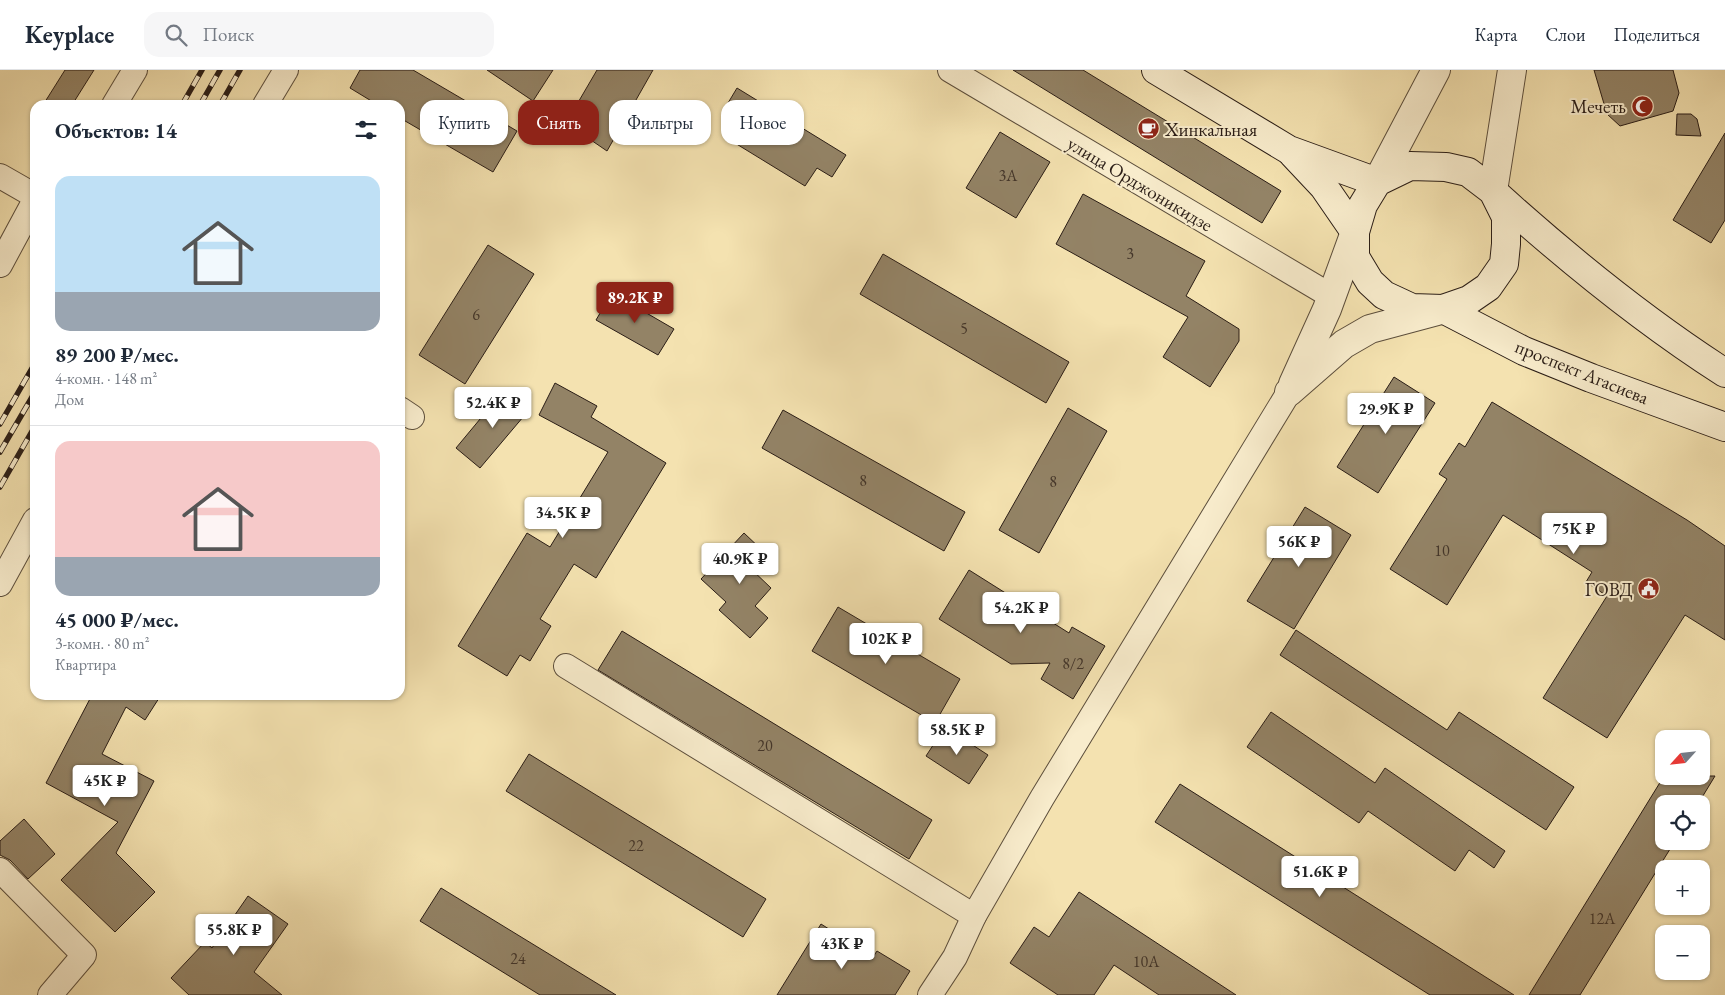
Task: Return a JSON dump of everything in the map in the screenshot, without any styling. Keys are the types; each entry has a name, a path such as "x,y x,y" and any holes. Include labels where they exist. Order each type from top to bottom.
{"main road":[{"path":"1156,70 1289,150 1377,182 1410,166 1446,167 1468,172 1637,312 1725,373"},
{"path":"1289,392 1331,296 1363,205 1436,70"},
{"path":"1289,392 1344,344 1370,329 1469,300 1488,287 1504,264 1506,217 1493,191 1512,70"},
{"path":"1289,150 1324,187 1354,232 1356,257 1370,282 1384,295 1412,308 1443,309"},
{"name":"проспект Агасиева","path":"1443,309 1524,351 1591,378 1725,427"}],"street":[{"path":"117,100 135,70"},
{"path":"268,100 286,70"},
{"name":"улица Орджоникидзе","path":"950,70 1331,296"},
{"path":"0,176 30,195"},
{"path":"0,265 30,208"},
{"path":"930,995 955,956 974,916 1042,798 1289,392"},
{"path":"0,584 30,529"},
{"path":"566,666 974,916"},
{"path":"0,870 84,955 50,995"}],"building":[{"path":"65,70 94,70 75,100 46,100"},
{"path":"360,70 413,70 464,100 420,100 420,130 405,121 405,100 370,100 350,88"},
{"path":"487,70 553,70 534,100"},
{"path":"597,70 653,70 636,100 609,100 610,145 607,151 598,145 599,100 579,100"},
{"path":"1013,70 1083,70 1281,191 1262,223"},
{"name":"Мечеть","path":"1594,70 1673,70 1679,93 1673,111 1620,126 1607,114"},
{"path":"737,88 757,100 730,100"},
{"path":"1677,114 1691,114 1697,119 1701,136 1676,135"},
{"path":"508,126 517,131 493,172 446,145 508,145"},
{"path":"804,129 846,155 832,177 817,168 805,186 738,145 804,145"},
{"path":"1000,132 1050,162 1016,218 966,188"},
{"path":"1725,133 1725,220 1711,243 1673,220"},
{"path":"1083,194 1205,261 1186,296 1239,329 1239,341 1210,387 1163,357 1188,317 1056,244"},
{"path":"488,245 534,274 465,384 419,355"},
{"path":"883,254 1069,362 1046,403 860,294"},
{"path":"612,293 674,329 658,355 596,320"},
{"path":"1394,377 1435,403 1378,493 1337,467"},
{"path":"555,383 597,406 591,417 666,463 596,578 574,564 540,619 551,626 530,661 520,655 507,676 458,646 527,533 550,547 608,452 539,415"},
{"path":"505,389 529,410 480,468 456,448"},
{"path":"1492,402 1687,520 1725,546 1725,640 1685,615 1607,738 1543,698 1607,596 1586,582 1592,572 1503,515 1447,605 1390,569 1447,479 1439,474 1459,443 1465,447"},
{"path":"1068,408 1107,431 1039,553 999,530"},
{"path":"783,410 965,512 944,551 762,448"},
{"path":"1305,507 1351,535 1294,629 1247,601"},
{"path":"744,533 764,552 749,567 771,588 755,606 768,618 750,638 719,610 726,602 701,579"},
{"path":"969,570 1069,633 1072,627 1105,646 1073,699 1041,679 1050,663 1011,664 939,619"},
{"path":"838,607 960,679 935,723 812,651"},
{"path":"1296,630 1447,730 1459,712 1574,787 1546,830 1280,655"},
{"path":"622,631 932,820 909,859 598,670"},
{"path":"89,700 158,700 145,720 126,707 102,754 154,781 116,853 155,892 115,932 61,880 118,822 46,783"},
{"path":"1271,712 1375,783 1385,768 1505,851 1494,868 1469,850 1455,871 1368,811 1359,823 1247,747"},
{"path":"945,727 988,755 969,784 926,756"},
{"path":"529,754 766,899 743,937 506,791"},
{"path":"1710,776 1715,776 1710,784"},
{"path":"1180,784 1514,995 1430,995 1155,822"},
{"path":"1658,785 1710,785 1703,795 1655,795 1655,850 1669,850 1663,860 1655,860 1655,873 1580,995 1529,995"},
{"path":"24,819 55,854 28,879 10,860 0,855 0,841"},
{"path":"441,888 616,995 540,995 420,921"},
{"path":"1079,892 1236,995 1159,995 1114,965 1094,995 1058,995 1010,963 1034,927 1049,937"},
{"path":"248,896 288,924 254,972 282,995 189,995 171,978 205,942 212,948"},
{"path":"821,924 873,957 877,951 910,971 895,995 777,995"}],"railway":[{"path":"185,100 202,70"},
{"path":"203,100 220,70"},
{"path":"223,100 240,70"},
{"path":"0,424 30,372"},
{"path":"0,452 30,401"},
{"path":"0,487 30,435"}],"place":[{"name":"Мечеть","path":"1642,106"},
{"name":"Хинкальная","path":"1149,129"},
{"name":"ГОВД","path":"1649,589"}]}
